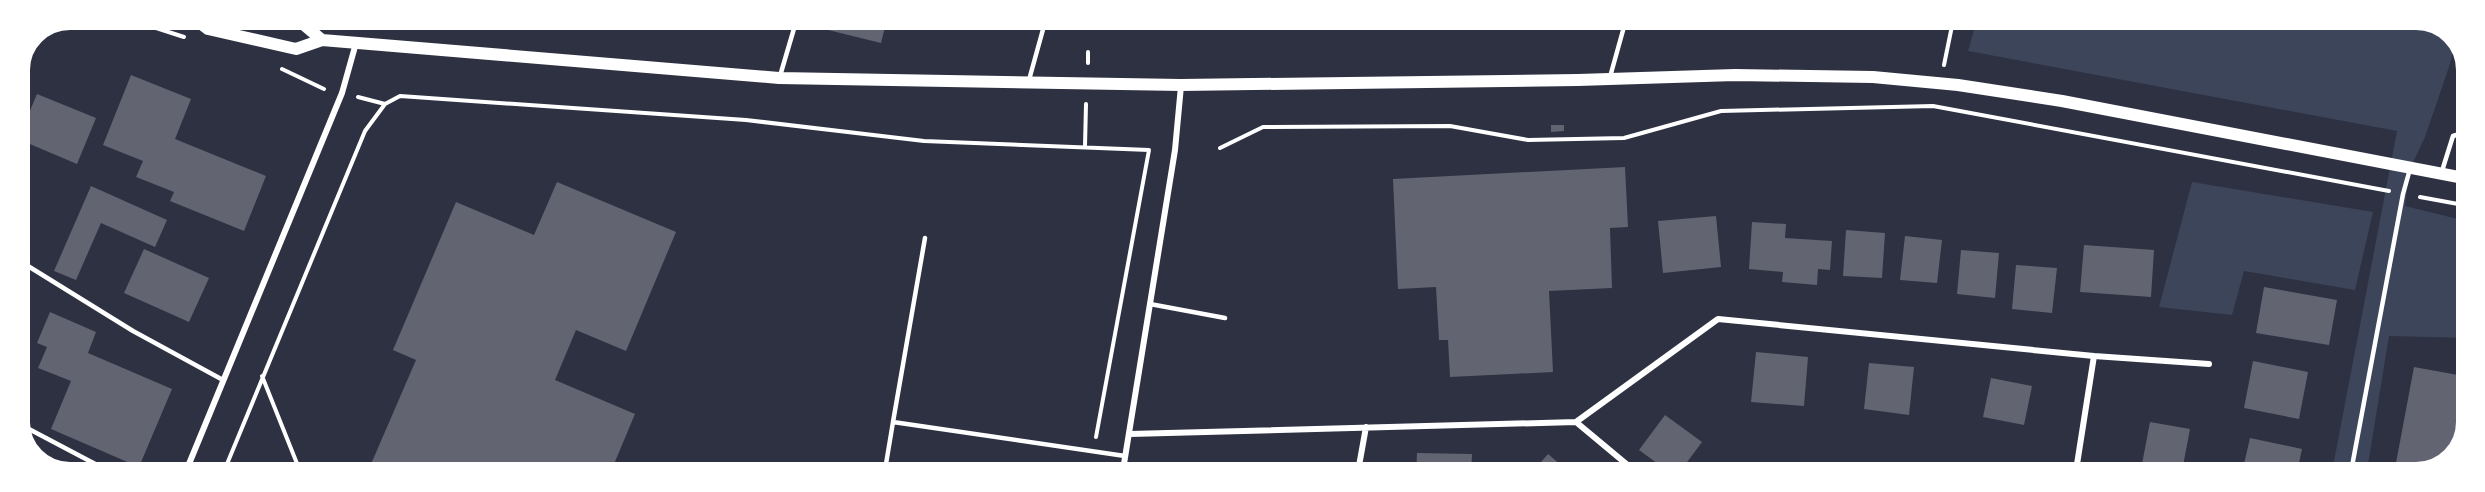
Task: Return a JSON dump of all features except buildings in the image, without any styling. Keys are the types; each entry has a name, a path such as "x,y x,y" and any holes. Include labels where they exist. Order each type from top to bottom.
{"main road":[{"path":"204,26 208,29 296,49 322,40 779,78 1181,85 1736,75 1873,77 2062,101 2459,177"},
{"path":"305,26 322,40"}],"street":[{"path":"188,466 342,93 356,44"},
{"path":"1124,466 1175,150 1181,85"},
{"path":"1130,434 1576,422 1718,319 2094,356 2209,364"},
{"path":"2077,466 2094,356"},
{"path":"1576,422 1629,466"},
{"path":"1358,466 1366,427"}],"lane":[{"path":"779,78 795,26"},
{"path":"1028,83 1044,26"},
{"path":"1610,79 1624,26"},
{"path":"2441,174 2453,136 2459,134"},
{"path":"2352,466 2403,194 2410,169"},
{"path":"886,466 925,238"},
{"path":"26,265 133,331 223,380"},
{"path":"1150,304 1225,318"},
{"path":"893,422 1125,456"},
{"path":"26,427 99,466"}],"path":[{"path":"1940,84 1952,26"},
{"path":"278,68 319,87 385,104"},
{"path":"226,466 365,131 385,104 400,96 746,120 924,141 1149,150 1091,466"},
{"path":"1220,148 1263,127 1450,126 1528,140 1623,138 1721,111 1933,106 2459,204"},
{"path":"262,376 298,466"}],"shaded area":[{"path":"1975,26 2424,26 2437,31 2449,41 2454,48 2449,67 2425,137 2410,169 2405,206 2459,219 2460,338 2389,336 2368,466 2333,466 2397,131 1968,51"},
{"path":"2192,182 2373,212 2355,290 2244,271 2232,315 2159,307"}]}
